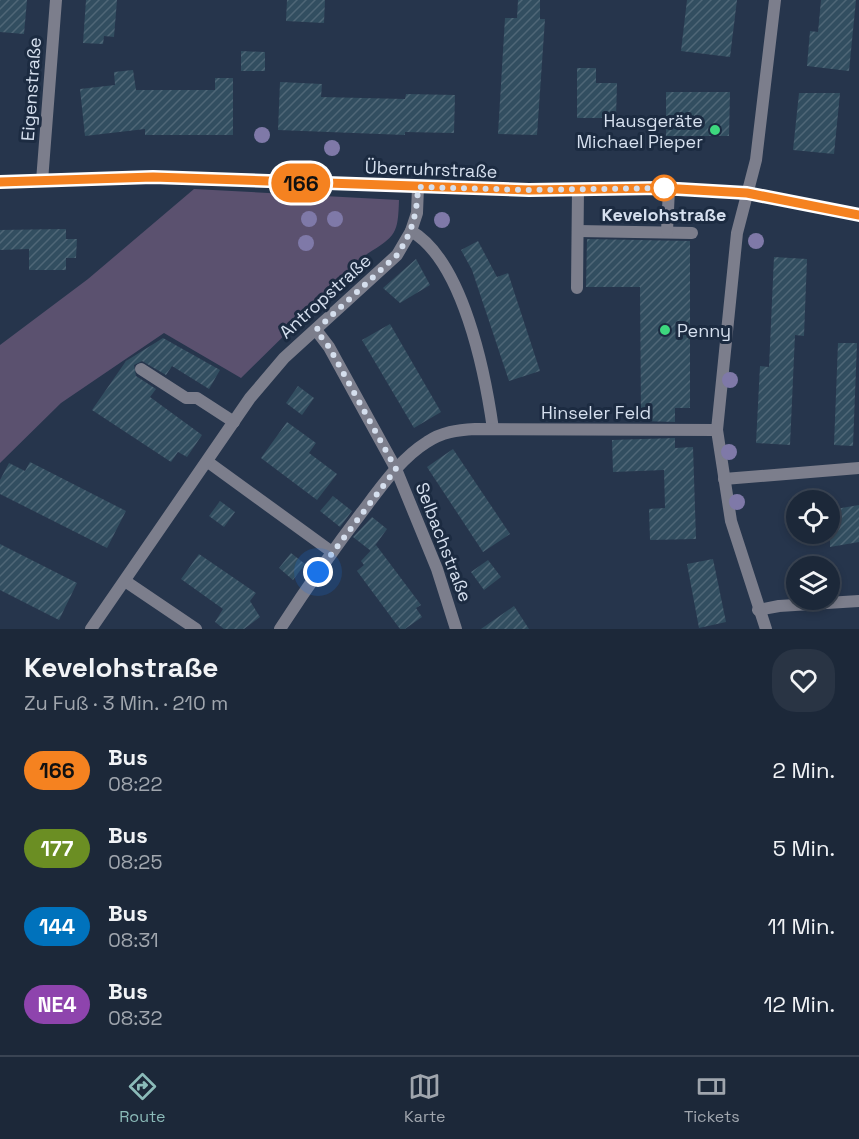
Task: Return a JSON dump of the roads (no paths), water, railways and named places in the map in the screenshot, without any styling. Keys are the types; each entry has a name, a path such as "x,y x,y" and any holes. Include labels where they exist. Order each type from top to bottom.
{"main road":[{"name":"Überruhrstraße","path":"0,182 153,177 248,178 418,187 669,189 747,193 859,215"}],"street":[{"name":"Eigenstraße","path":"42,181 56,0"},
{"path":"766,629 731,521 717,430 737,233 756,160 775,0"},
{"name":"Antropstraße","path":"91,629 234,422 284,358 397,255 411,231 417,213 418,187"},
{"path":"577,288 578,189"},
{"path":"667,231 669,189"},
{"path":"411,231 426,240 439,258 472,329 488,395 493,429"},
{"path":"578,231 692,233"},
{"name":"Selbachstraße","path":"316,330 329,347 396,469 437,569 456,629"},
{"path":"141,369 186,398 197,399 234,422"},
{"name":"Hinseler Feld","path":"474,429 717,430"},
{"name":"Selbachstraße","path":"280,629 332,552 396,469 417,449 440,435 456,430 474,429"},
{"path":"208,462 332,552"},
{"path":"724,479 859,468"},
{"path":"125,580 196,629"},
{"path":"758,610 779,606 859,601"}],"place":[{"name":"Hausgeräte Michael Pieper","path":"715,130"},
{"name":"Kevelohstraße","path":"664,188"},
{"name":"Penny","path":"665,330"}]}
